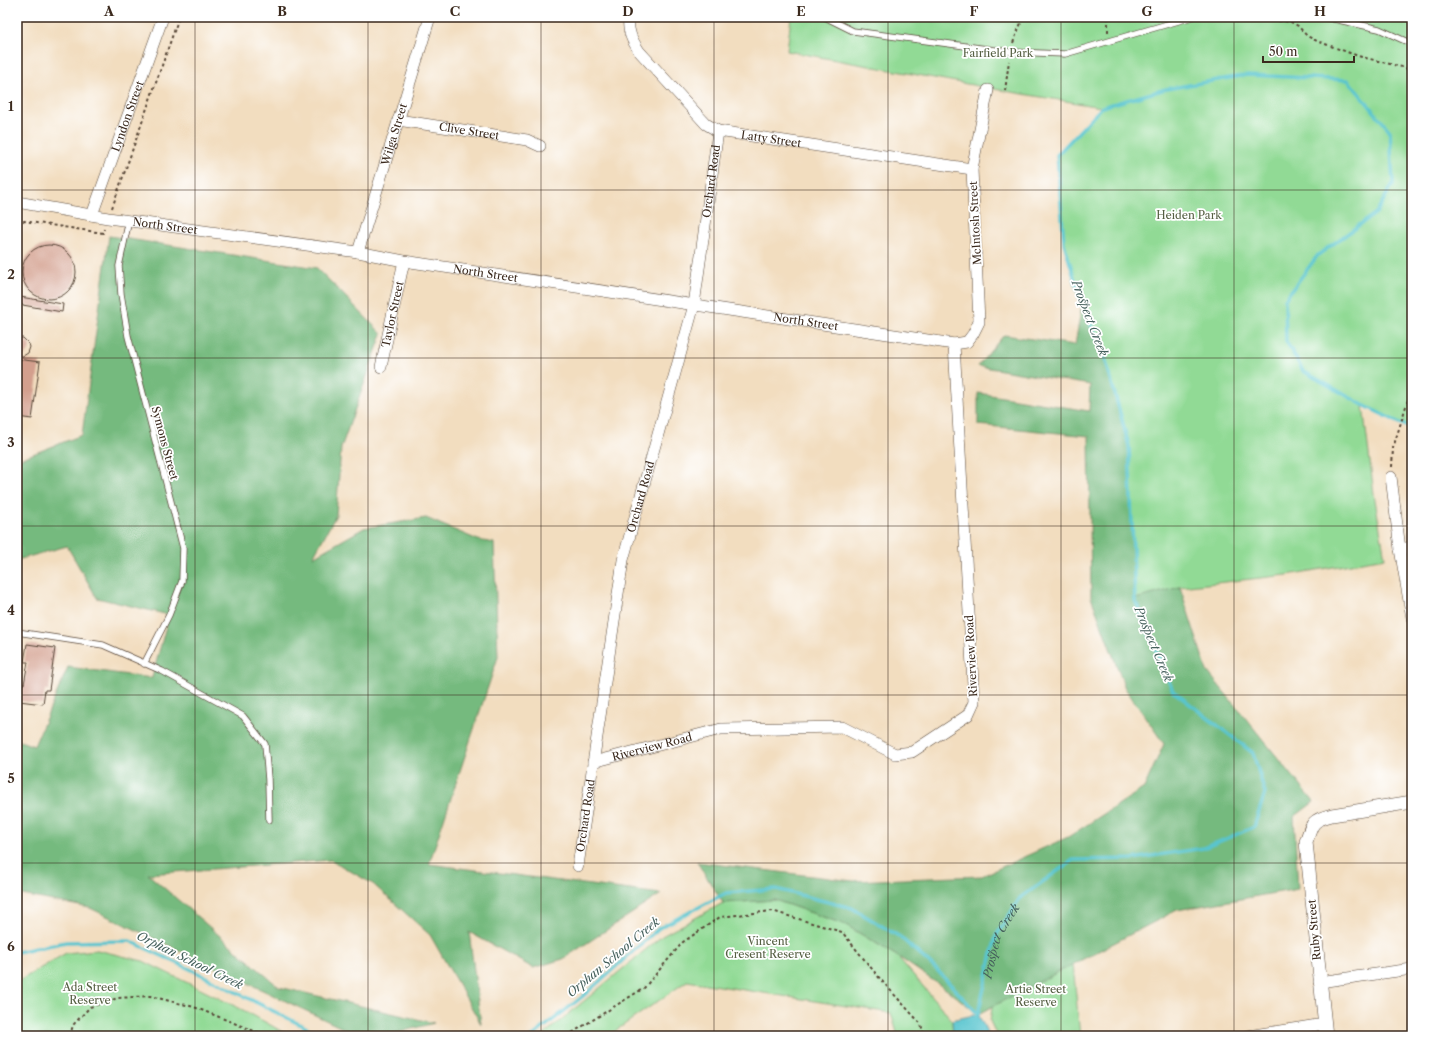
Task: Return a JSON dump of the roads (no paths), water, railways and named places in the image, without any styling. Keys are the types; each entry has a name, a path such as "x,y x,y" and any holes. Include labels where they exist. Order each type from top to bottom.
{"street":[{"name":"Lyndon Street","path":"92,215 163,17"},
{"name":"Wilga Street","path":"358,252 430,17"},
{"name":"Latty Street","path":"630,17 628,24 631,39 639,51 706,124 718,131 972,169"},
{"name":"McIntosh Street","path":"954,344 967,342 974,334 980,322 972,169 988,90"},
{"name":"Clive Street","path":"398,120 527,140 540,146"},
{"name":"Orchard Road","path":"578,866 624,560 694,305 718,131"},
{"name":"North Street","path":"17,202 92,215 358,252 404,261 954,344"},
{"name":"Taylor Street","path":"381,367 404,261"},
{"name":"Riverview Road","path":"594,762 721,729 842,727 895,754 912,752 968,715 974,702 954,344"},
{"path":"1391,476 1400,549 1412,618"},
{"path":"1400,549 1412,547"},
{"name":"Ruby Street","path":"1325,1030 1306,842 1312,824 1320,818 1332,815 1412,802"},
{"path":"1319,982 1412,969"},
{"path":"1248,1036 1325,1030"}],"lane":[{"path":"825,17 852,31 1010,52 1065,54 1192,17"},
{"path":"1325,17 1379,29 1412,44"},
{"name":"Symons Street","path":"129,220 119,266 121,294 128,336 183,548 182,581 169,615 144,664"},
{"path":"17,632 103,645 162,671 243,716 265,744 269,820"}],"water":[{"path":"978,1014 989,1036 953,1036 952,1020"}],"waterway":[{"name":"Prospect Creek","path":"978,1014 996,936 1020,898 1073,860 1132,859 1204,848 1254,827 1265,793 1253,753 1173,691 1135,600 1129,446 1104,354 1082,304 1064,243 1057,155 1102,107 1166,89 1247,75 1348,80 1390,131 1393,184 1376,213 1318,255 1285,299 1286,341 1303,371 1363,405 1412,429"},
{"name":"Orphan School Creek","path":"533,1036 582,997 659,928 726,893 776,889 852,908 900,937 937,970 978,1014"},
{"name":"Orphan School Creek","path":"17,952 66,942 130,941 192,970 323,1036"}],"park label":[{"name":"Fairfield Park","path":"998,53"},
{"name":"Heiden Park","path":"1189,215"},
{"name":"Vincent Cresent Reserve","path":"768,947"},
{"name":"Ada Street Reserve","path":"90,993"},
{"name":"Artie Street Reserve","path":"1036,995"}]}
